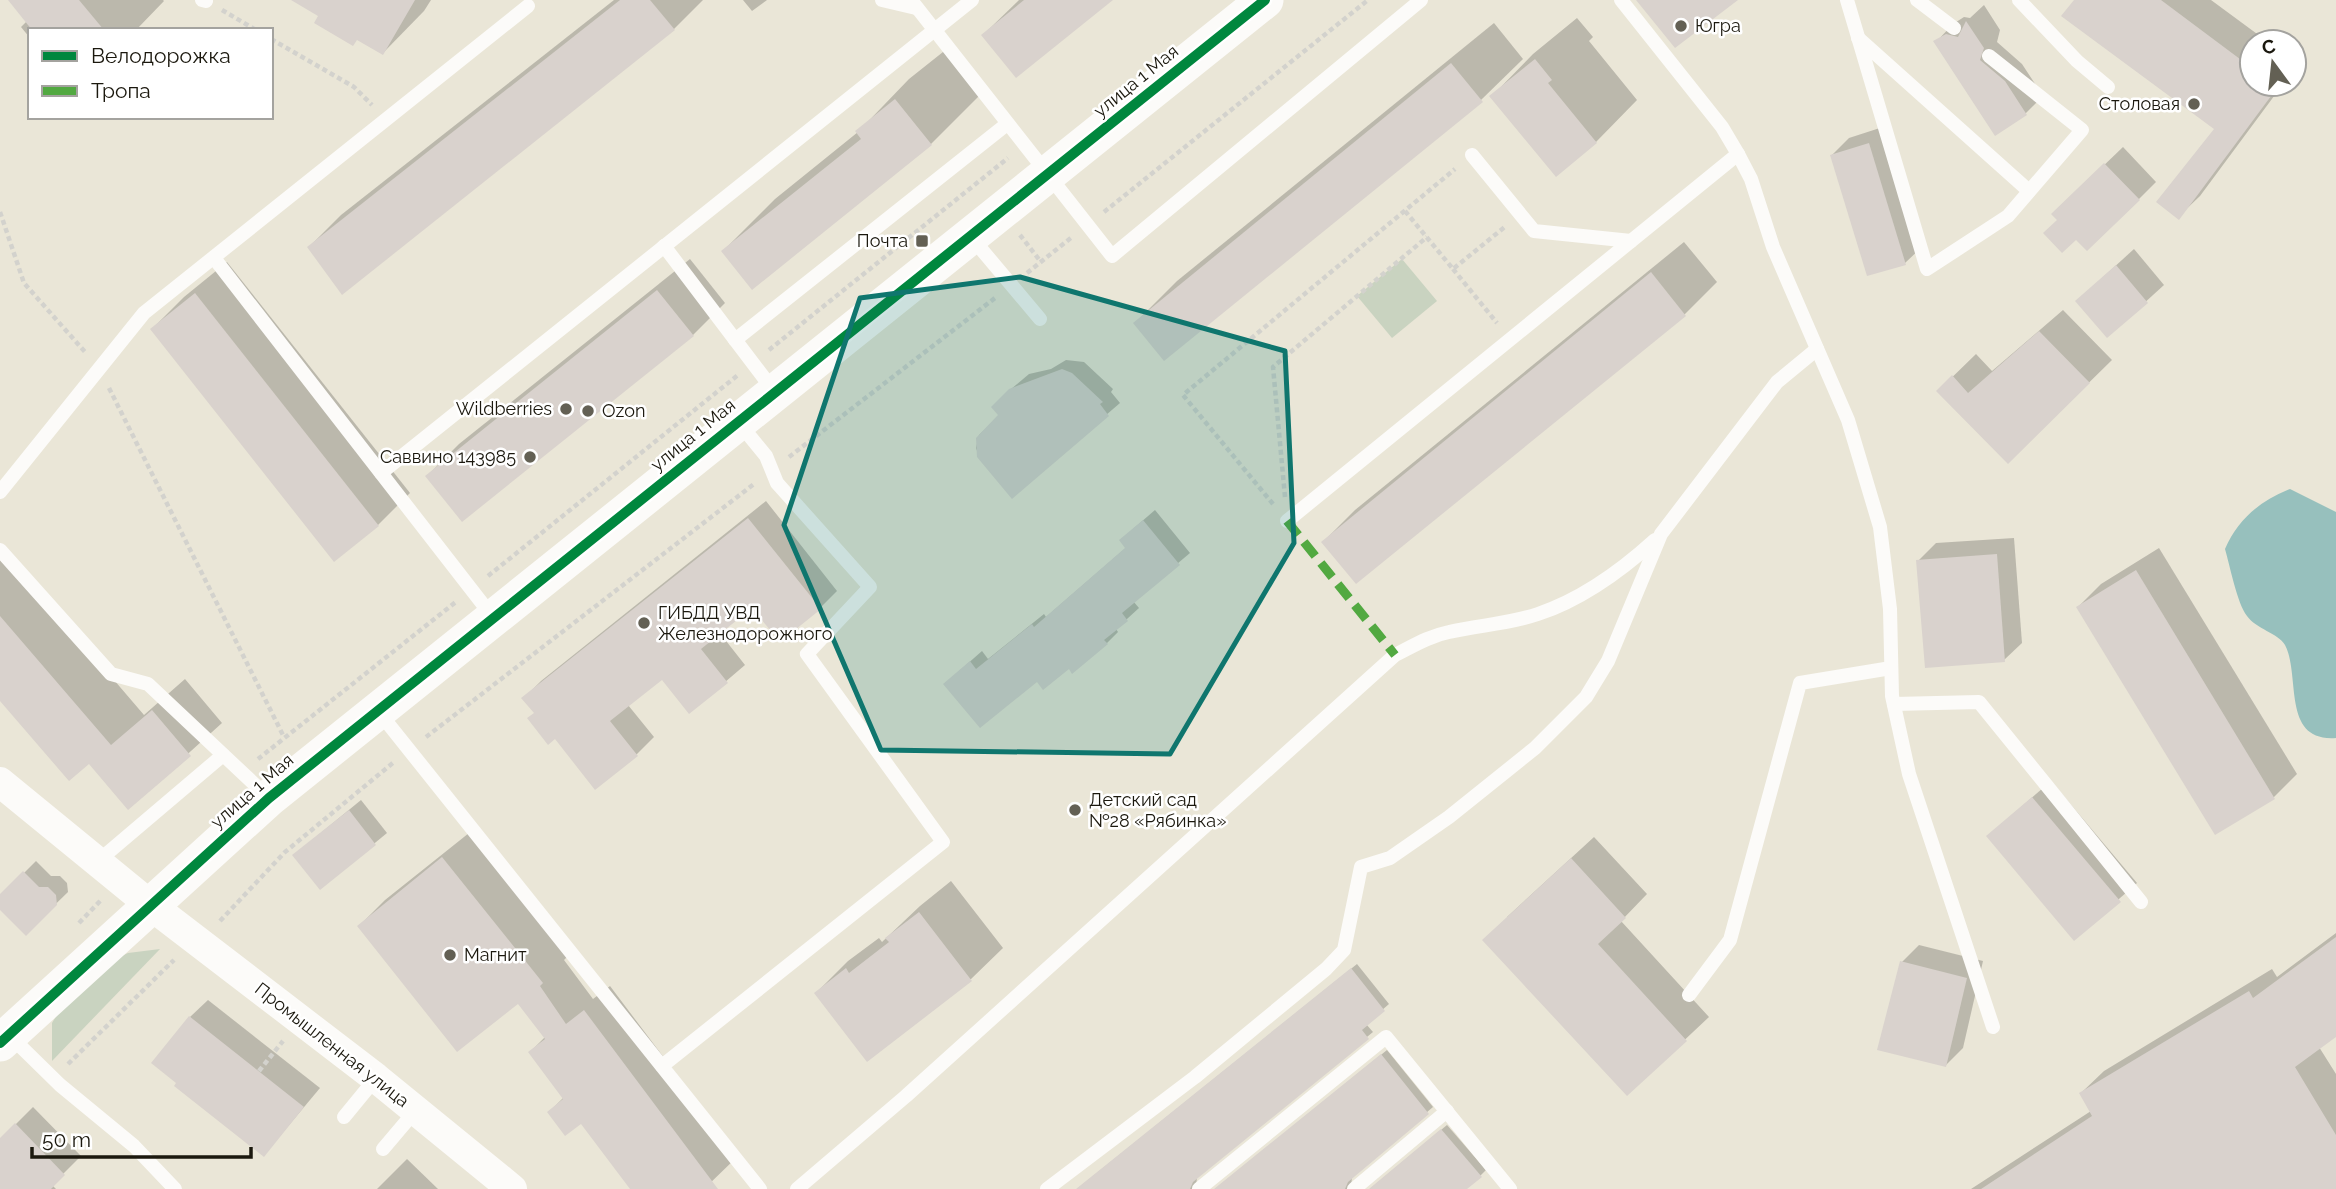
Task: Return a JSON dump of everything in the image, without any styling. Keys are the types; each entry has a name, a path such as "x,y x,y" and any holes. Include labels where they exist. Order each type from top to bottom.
{"street":[{"name":"улица 1 Мая","path":"4,1039 149,904 269,798 377,710 482,603 738,422 1265,0"},
{"name":"Промышленная улица","path":"0,782 149,904 376,1078 512,1189"}],"lane":[{"path":"882,0 914,4 1112,257 1421,0"},
{"path":"380,473 972,0"},
{"path":"1621,0 1722,127 1738,154 1751,179 1773,247 1847,420 1880,527 1889,609 1894,704 1909,774 1993,1027"},
{"path":"1847,0 1927,269 2008,216 2082,130 1989,56"},
{"path":"1917,0 1954,29"},
{"path":"2019,0 2077,61 2108,87"},
{"path":"0,492 100,369 129,327 144,313 528,6"},
{"path":"1857,37 2029,191"},
{"path":"735,340 1007,124"},
{"path":"1287,521 1738,154"},
{"path":"1472,155 1534,232 1631,241"},
{"path":"970,236 1040,319"},
{"path":"664,246 775,392"},
{"path":"214,258 482,603"},
{"path":"797,1189 906,1096 1395,655 1422,640 1448,632 1508,622 1565,602 1637,556 1661,534 1777,382 1817,349"},
{"path":"662,1066 943,842 807,654 870,587 777,483 766,456 738,422"},
{"path":"1047,1189 1195,1077 1326,969 1344,950 1361,867 1390,858 1450,817 1535,748 1586,697 1608,660 1661,534"},
{"path":"0,550 111,674 148,684 269,798"},
{"path":"1689,995 1730,940 1800,683 1891,668"},
{"path":"1894,704 1979,702 2141,902"},
{"path":"377,710 761,1189"},
{"path":"97,862 223,755"},
{"path":"1199,1189 1386,1037 1506,1187"},
{"path":"4,1039 134,1146 175,1189"},
{"path":"344,1117 376,1078"},
{"path":"383,1149 416,1110"},
{"path":"1354,1189 1447,1111"}],"path":[{"path":"204,0 253,28"},
{"path":"52,1078 186,948 199,943 285,852 409,750 1011,285 1368,0"},
{"path":"273,40 354,87 386,119"},
{"path":"241,772 284,737 482,603 753,363 1024,146"},
{"path":"1287,521 1183,395 1472,155"},
{"path":"1405,211 1510,339"},
{"path":"0,212 24,283 100,369 284,737"},
{"path":"1453,270 1520,214"},
{"path":"1287,521 1273,367 1427,237"},
{"path":"259,1071 299,1021"}],"highlighted area":[{"path":"1020,277 1285,351 1294,543 1170,754 881,750 784,525 860,298"}],"green space":[{"path":"1402,259 1437,301 1392,338 1357,296"},
{"path":"160,949 52,1061 52,1023 69,995 100,966 128,953"}],"water":[{"path":"2290,489 2336,512 2336,738 2319,736 2307,730 2300,719 2290,658 2285,645 2251,620 2243,610 2225,549 2236,529 2251,512"}],"building":[{"path":"8,0 79,0 102,28 30,28"},
{"path":"291,0 415,0 383,55 357,40 353,46 314,23 318,16"},
{"path":"620,0 650,0 675,30 342,295 307,247"},
{"path":"1024,0 1113,0 1016,78 981,35"},
{"name":"Югра","path":"1636,0 1738,0 1675,48"},
{"path":"2074,0 2161,0 2238,58 2238,98 2270,98 2179,220 2156,202 2214,129 2061,16"},
{"path":"1966,21 1984,48 1980,60 2005,81 2027,115 1995,136 1933,41 1946,34 1958,37"},
{"path":"1535,59 1552,80 1548,83 1597,143 1556,177 1489,96"},
{"path":"1451,63 1483,102 1164,361 1133,323"},
{"path":"895,99 932,145 752,290 721,251 861,139 855,131"},
{"path":"1869,143 1906,265 1867,276 1830,155"},
{"path":"2104,163 2140,200 2087,251 2076,240 2062,253 2043,233 2057,220 2051,214"},
{"path":"2116,265 2148,303 2107,338 2075,301"},
{"path":"1651,272 1686,316 1356,584 1321,542"},
{"path":"657,290 694,336 462,522 425,476"},
{"path":"195,293 379,526 334,562 150,329"},
{"path":"2039,331 2090,383 2008,464 1936,391 1952,375 1968,393"},
{"path":"1062,369 1072,373 1103,402 1100,404 1109,416 1012,499 977,457 976,438 998,415 991,407 1009,389"},
{"path":"748,518 821,609 780,642 752,608 701,649 728,683 689,714 662,680 610,721 638,756 595,790 555,739 548,745 527,718 534,713 521,698"},
{"path":"1143,520 1180,565 1122,613 1128,621 1104,640 1108,644 1072,674 1069,669 1043,690 1037,682 980,728 943,684 970,661 976,669 1032,624 1034,627 1125,548 1119,540"},
{"path":"1997,554 2005,662 1925,668 1916,560"},
{"path":"2136,570 2275,799 2215,835 2076,607"},
{"path":"0,616 111,745 152,710 191,756 128,810 89,764 69,781 0,701"},
{"path":"2032,797 2121,902 2074,941 1986,836"},
{"path":"349,810 376,845 320,890 292,855"},
{"path":"442,857 543,983 540,986 566,1024 584,1010 718,1189 630,1189 581,1124 565,1136 547,1112 563,1099 528,1052 545,1039 518,1004 457,1052 357,926"},
{"path":"1571,858 1626,918 1598,944 1687,1041 1627,1096 1482,940"},
{"path":"23,871 39,887 48,887 56,895 57,905 26,936 0,910 0,894"},
{"path":"919,912 972,981 867,1062 814,993 846,968 849,973 889,942 885,938"},
{"path":"2336,937 2336,1037 2295,1067 2336,1135 2336,1189 1981,1189 2092,1116 2079,1093 2249,991 2253,998"},
{"path":"1900,961 1967,978 1946,1067 1877,1050"},
{"path":"1351,968 1385,1011 1362,1030 1369,1039 1193,1182 1190,1189 1076,1189"},
{"path":"189,1016 304,1107 264,1157 174,1086 176,1083 151,1063"},
{"path":"1381,1054 1429,1114 1348,1182 1345,1189 1214,1189"},
{"path":"15,1123 65,1175 51,1189 0,1189 0,1138"},
{"path":"1441,1129 1482,1177 1467,1189 1369,1189"}],"marked path":[{"path":"1287,521 1395,655"}],"cycle path":[{"path":"0,1043 269,798 1265,0"}],"place":[{"name":"Югра","path":"1681,26"},
{"name":"Столовая","path":"2194,104"},
{"name":"Почта","path":"922,241"},
{"name":"Wildberries","path":"566,409"},
{"name":"Ozon","path":"588,411"},
{"name":"Саввино 143985","path":"530,457"},
{"name":"ГИБДД УВД Железнодорожного","path":"644,623"},
{"name":"Детский сад №28 «Рябинка»","path":"1075,810"},
{"name":"Магнит","path":"450,955"}]}
